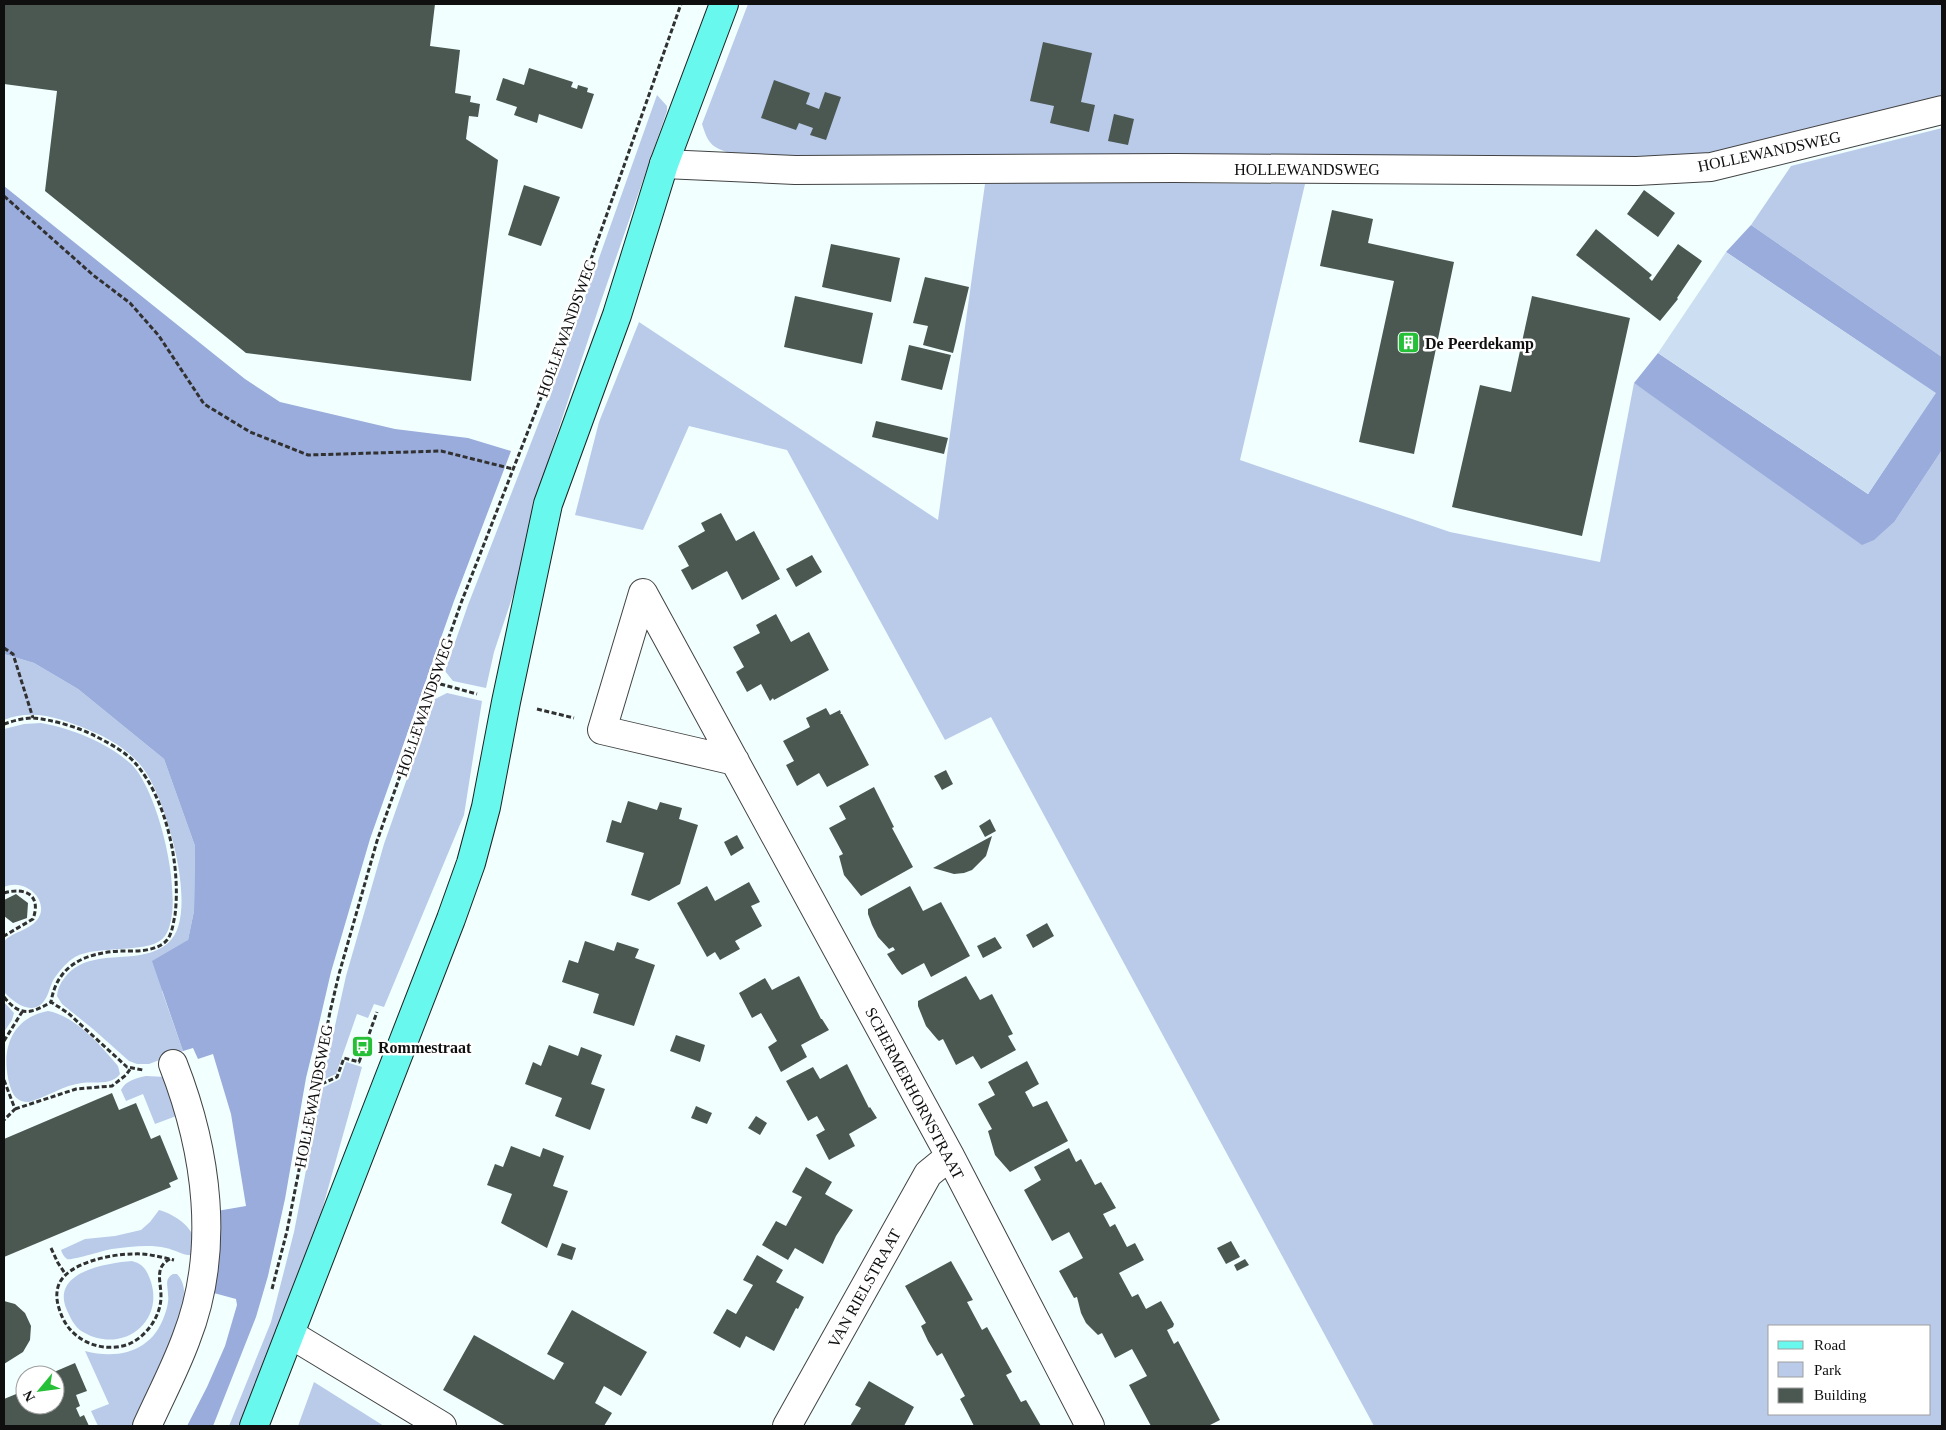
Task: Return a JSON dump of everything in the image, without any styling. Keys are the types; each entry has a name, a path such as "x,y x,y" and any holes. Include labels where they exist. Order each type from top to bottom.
{"main road":[{"path":"254,1426 451,919 470,863 486,807 548,504 616,314 664,164 724,4"}],"street":[{"name":"HOLLEWANDSWEG","path":"664,164 795,170 1184,168 1646,170 1710,167 1942,110"},
{"name":"SCHERMERHORNSTRAAT","path":"735,762 602,730 643,592 950,1156 1090,1426"},
{"path":"147,1426 186,1338 196,1307 206,1242 203,1172 187,1099 173,1064"},
{"name":"VAN RIELSTRAAT","path":"787,1426 928,1174 950,1156"},
{"path":"290,1334 442,1426"}],"path":[{"name":"HOLLEWANDSWEG","path":"270,1295 287,1231 314,1084 339,974 377,841 461,603 556,358 681,4"},
{"path":"4,196 94,275 130,303 159,336 204,404 250,432 308,455 441,451 513,469"},
{"path":"4,648 13,654 33,718"},
{"path":"4,724 33,718 63,725 93,734 135,762 147,780 162,812 176,870 177,898 173,924 165,943 148,950 93,955 77,961 66,969 57,980 51,1002 32,1012 22,1012 4,997"},
{"path":"4,893 15,890 24,891 35,902 36,912 34,919 4,936"},
{"path":"51,1002 68,1013 130,1068 140,1070 151,1069 173,1064"},
{"path":"4,1041 22,1012"},
{"path":"314,1084 324,1083 337,1076 344,1058 359,1062 377,1012"},
{"path":"4,1120 16,1109 76,1089 112,1086 120,1082 130,1068"},
{"path":"4,1080 16,1109"},
{"path":"51,1248 66,1274"},
{"path":"170,1259 161,1268 159,1311 152,1324 142,1336 131,1343 118,1347 103,1348 90,1344 75,1335 64,1322 57,1306 58,1286 66,1274 81,1265 132,1254 154,1255 203,1267"}],"green space":[{"path":"748,4 1942,4 1942,101 1758,147 1676,159 1333,162 735,155 713,145 707,137 702,124"},
{"path":"657,95 667,106 667,111 550,455 522,568 494,652 486,688 453,681 445,671 468,605 557,376"},
{"path":"1942,128 1942,357 1751,225 1791,166"},
{"path":"1058,182 1305,184 1240,460 1450,532 1600,562 1634,383 1664,403 1895,521 1942,450 1942,1426 1374,1426 991,717 945,740 787,450 689,426 643,530 575,515 599,422 639,322 938,520 985,184"},
{"path":"4,654 34,663 78,689 164,759 195,846 194,911 188,940 162,991 183,1051 149,1064 137,1064 129,1061 62,1004 57,996 59,987 66,976 77,967 89,961 144,954 168,943 177,929 181,909 181,885 177,858 162,807 153,786 140,764 128,753 114,742 99,734 48,716 26,715 4,720"},
{"path":"447,693 482,701 464,815 384,1007 374,1004 368,1018 357,1014 336,1074 323,1080 346,976 384,844 435,699"},
{"path":"41,723 77,733 100,743 121,755 140,776 159,820 171,874 173,899 171,920 165,936 158,942 137,948 97,951 75,957 54,978 42,1003 37,1007 31,1008 20,1005 4,992 4,941 34,923 41,913 41,906 39,899 28,889 13,885 4,887 4,729 24,724"},
{"path":"4,1002 14,1013 4,1032"},
{"path":"48,1011 58,1014 78,1025 118,1066 120,1074 107,1082 75,1084 29,1102 16,1098 11,1090 6,1061 11,1038 25,1021 35,1015"},
{"path":"346,1062 362,1067 317,1228 243,1426 229,1426 271,1322 294,1232 322,1088 340,1079"},
{"path":"146,1076 166,1077 179,1115 155,1124 143,1094 126,1101 121,1090 125,1084 131,1080"},
{"path":"159,1210 175,1217 192,1233 195,1240 195,1255 184,1254 166,1248 146,1246 112,1249 67,1259 61,1250 85,1239 115,1236 141,1230"},
{"path":"132,1261 144,1267 150,1279 153,1295 152,1309 146,1321 126,1337 112,1339 98,1338 80,1330 66,1308 64,1295 67,1285 74,1277 85,1271 110,1264"},
{"path":"173,1274 177,1274 182,1282 184,1289 183,1306 165,1360 134,1426 98,1426 91,1411 109,1404 85,1351 98,1354 123,1353 134,1350 152,1337 160,1327 165,1314 168,1299 167,1280"},
{"path":"314,1382 384,1426 298,1426"}],"shaded area":[{"path":"4,186 245,379 280,402 395,429 468,438 511,451 454,601 370,839 331,972 306,1078 285,1199 268,1276 256,1317 213,1426 187,1426 225,1346 237,1305 236,1299 210,1292 217,1211 246,1206 231,1114 213,1054 198,1059 193,1048 183,1051 152,961 188,940 194,911 195,846 164,759 78,689 34,663 4,654"},
{"path":"1751,225 1942,357 1942,450 1895,521 1874,540 1862,545 1634,383 1658,353 1868,494 1935,393 1726,252"},
{"path":"1726,252 1936,393 1868,494 1658,353"}],"building":[{"path":"4,4 435,4 430,46 460,50 455,93 471,96 470,102 480,104 478,117 469,116 466,139 498,160 471,381 246,353 45,191 57,91 4,84"},
{"path":"1043,42 1092,53 1081,102 1095,105 1089,132 1050,123 1054,106 1030,101"},
{"path":"529,68 573,82 571,87 577,89 578,85 588,88 587,92 594,94 582,129 539,114 537,123 514,115 517,107 496,100 503,78 524,85"},
{"path":"774,80 810,93 806,104 819,109 825,92 841,97 826,140 810,135 813,128 799,123 796,130 761,118"},
{"path":"1114,114 1134,119 1128,145 1108,141"},
{"path":"524,185 560,197 541,246 508,235"},
{"path":"1644,190 1675,213 1658,237 1627,214"},
{"name":"De Peerdekamp","path":"1332,210 1373,219 1368,243 1454,262 1414,454 1359,442 1394,281 1320,266"},
{"path":"1596,229 1652,275 1649,278 1652,281 1678,244 1702,261 1678,299 1660,321 1576,255"},
{"path":"831,244 900,258 891,302 822,287"},
{"path":"925,277 969,287 953,353 923,345 928,326 913,323"},
{"path":"795,296 873,313 862,364 784,347"},
{"path":"1532,296 1630,318 1582,536 1452,507 1480,385 1511,392"},
{"path":"909,345 951,355 942,390 901,380"},
{"path":"876,421 948,438 944,454 872,437"},
{"path":"721,513 736,541 754,531 780,579 742,600 727,571 692,590 681,570 689,566 678,546 705,531 701,523"},
{"path":"812,555 822,572 796,587 786,569"},
{"path":"776,614 791,642 809,632 829,670 770,701 761,684 747,692 736,672 744,667 733,647 760,633 756,625"},
{"path":"826,708 830,715 840,710 840,714 842,714 869,765 827,787 819,773 797,786 786,765 794,761 783,741 810,727 806,718"},
{"path":"946,770 953,784 942,790 934,776"},
{"path":"874,787 894,827 892,828 913,867 861,896 844,875 839,856 843,854 829,828 846,819 839,806"},
{"path":"628,801 657,810 660,802 682,808 679,819 698,825 680,884 649,901 631,895 644,853 606,842 612,820 621,823"},
{"path":"990,819 996,831 985,837 979,826"},
{"path":"737,835 744,848 731,856 724,842"},
{"path":"992,836 986,856 972,870 954,874 933,868"},
{"path":"749,882 760,902 751,906 762,926 735,941 740,949 720,960 715,952 707,957 677,903 707,886 715,901"},
{"path":"910,886 923,911 941,902 970,956 931,977 924,963 902,975 887,954 895,950 893,947 889,949 878,937 868,914 868,909"},
{"path":"16,894 28,903 27,918 13,923 4,916 4,900"},
{"path":"1047,923 1054,936 1033,948 1026,935"},
{"path":"995,937 1002,948 983,958 977,946"},
{"path":"585,941 614,951 617,942 639,949 635,958 655,965 634,1026 593,1013 599,994 562,982 569,960 578,963"},
{"path":"799,976 821,1019 829,1030 801,1045 807,1057 781,1072 768,1047 777,1041 761,1013 752,1018 739,993 765,978 772,990"},
{"path":"966,976 980,1000 992,994 1013,1034 1008,1036 1016,1050 981,1069 973,1056 956,1065 943,1039 939,1041 926,1026 918,1006 918,1001"},
{"path":"676,1035 705,1045 700,1062 670,1051"},
{"path":"549,1045 578,1056 581,1047 602,1055 591,1084 605,1089 590,1130 555,1116 562,1098 525,1084 533,1062 541,1066"},
{"path":"1027,1061 1039,1084 1025,1092 1033,1107 1047,1101 1068,1141 1010,1172 995,1155 988,1131 992,1129 978,1104 995,1095 988,1082"},
{"path":"847,1064 869,1108 877,1118 849,1134 855,1146 829,1160 816,1135 825,1130 817,1116 808,1121 786,1081 813,1067 820,1079"},
{"path":"112,1093 119,1110 136,1103 151,1139 160,1135 178,1179 169,1183 171,1187 4,1257 4,1139"},
{"path":"696,1106 712,1113 707,1124 691,1118"},
{"path":"756,1116 767,1123 760,1135 748,1128"},
{"path":"511,1146 540,1157 543,1148 564,1156 553,1186 568,1191 547,1248 501,1223 512,1194 487,1185 495,1164 503,1167"},
{"path":"1069,1148 1076,1162 1081,1159 1095,1185 1101,1182 1116,1208 1103,1214 1110,1227 1115,1224 1127,1247 1135,1243 1144,1260 1119,1273 1132,1297 1138,1294 1146,1309 1161,1301 1174,1324 1173,1327 1167,1330 1174,1344 1178,1341 1220,1420 1208,1426 1151,1426 1129,1385 1147,1376 1132,1349 1115,1358 1102,1333 1098,1335 1086,1323 1077,1297 1074,1298 1059,1271 1083,1258 1069,1232 1052,1241 1024,1190 1041,1180 1034,1167"},
{"path":"806,1167 832,1182 825,1194 853,1210 836,1236 823,1264 795,1248 788,1260 762,1245 776,1221 786,1226 802,1197 792,1192"},
{"path":"1231,1241 1240,1257 1226,1264 1217,1248"},
{"path":"562,1243 576,1248 572,1260 557,1255"},
{"path":"757,1255 783,1270 776,1282 804,1297 798,1309 796,1308 774,1351 746,1336 740,1348 713,1333 727,1309 736,1314 753,1285 743,1280"},
{"path":"1245,1259 1249,1265 1237,1271 1234,1265"},
{"path":"951,1261 973,1300 967,1302 982,1330 987,1327 1012,1372 1006,1375 1021,1402 1026,1400 1041,1426 974,1426 960,1399 965,1396 942,1353 937,1356 928,1341 921,1326 926,1323 905,1286"},
{"path":"4,1301 15,1304 25,1313 31,1326 30,1340 23,1352 4,1364"},
{"path":"572,1310 647,1352 621,1396 604,1386 595,1403 612,1413 604,1426 506,1426 443,1390 474,1335 554,1380 564,1363 547,1354"},
{"path":"75,1363 87,1391 76,1395 80,1406 76,1408 80,1417 84,1415 89,1426 4,1426 4,1399 15,1394 15,1415 65,1415 65,1367"},
{"path":"869,1381 914,1407 904,1426 850,1426 861,1408 855,1405"}],"place":[{"name":"De Peerdekamp","path":"1409,343"},
{"name":"Rommestraat","path":"362,1047"}]}
